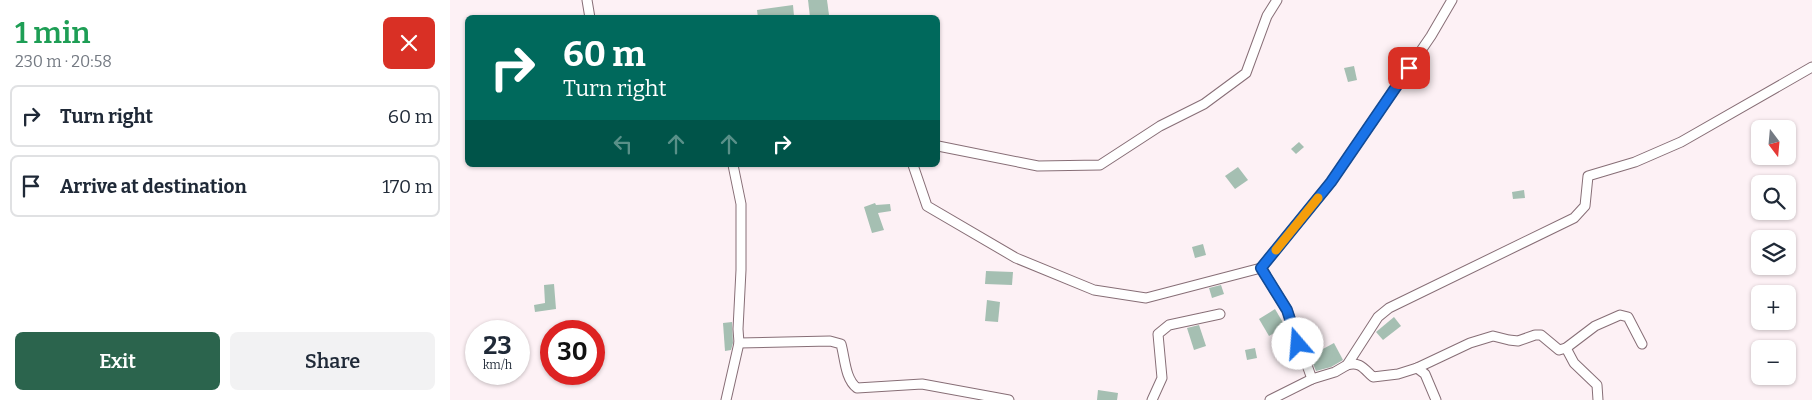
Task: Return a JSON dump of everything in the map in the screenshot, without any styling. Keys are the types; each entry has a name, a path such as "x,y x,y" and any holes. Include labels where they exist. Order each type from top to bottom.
{"street":[{"path":"587,0 590,15"},
{"path":"940,146 1038,166 1100,165 1160,126 1204,104 1246,73 1267,16 1277,0"},
{"path":"914,167 927,206 1016,258 1094,290 1146,298 1261,268 1331,182 1431,36 1452,0"},
{"path":"1270,400 1312,379 1335,372 1347,364 1378,317 1389,308 1574,218 1585,206 1588,176 1635,162 1681,142 1812,67"},
{"path":"726,400 739,343 741,204 734,167"},
{"path":"1261,268 1287,310 1312,379"},
{"path":"1152,400 1162,378 1158,334 1169,325 1220,314"},
{"path":"1347,364 1354,363 1360,365 1372,377 1398,374 1493,336 1518,341 1535,335 1541,335 1559,350 1566,348 1595,326 1620,315 1628,317 1642,344"},
{"path":"739,343 830,341 841,344 849,378 857,388 922,384 1009,400"},
{"path":"1566,348 1574,364 1596,385 1598,400"},
{"path":"1417,368 1425,374 1436,400"}],"building":[{"path":"808,0 827,0 829,15 810,15"},
{"path":"793,5 794,15 758,15 757,10"},
{"path":"1354,66 1357,80 1348,82 1344,68"},
{"path":"1299,142 1304,147 1296,154 1291,149"},
{"path":"1238,167 1248,180 1235,189 1225,176"},
{"path":"1524,190 1525,198 1513,199 1512,192"},
{"path":"875,203 876,205 890,204 891,211 878,213 884,230 872,233 864,207"},
{"path":"1203,244 1206,255 1195,258 1192,247"},
{"path":"986,271 1013,272 1012,285 985,284"},
{"path":"554,284 556,309 535,312 534,305 545,303 544,285"},
{"path":"1221,285 1224,294 1212,298 1209,288"},
{"path":"987,300 1000,302 998,322 985,321"},
{"path":"1275,309 1285,326 1269,336 1259,319"},
{"path":"1394,317 1401,326 1383,340 1376,332"},
{"path":"732,322 733,343 731,350 725,351 723,323"},
{"path":"1199,325 1206,346 1194,350 1187,328"},
{"path":"1334,343 1343,360 1331,367 1316,371 1310,356"},
{"path":"1255,348 1257,358 1247,360 1245,350"},
{"path":"1098,390 1118,393 1117,400 1097,400"}],"slow traffic":[{"path":"1276,250 1318,198"}],"route":[{"path":"1298,344 1287,310 1261,268 1331,182 1409,68"}]}
